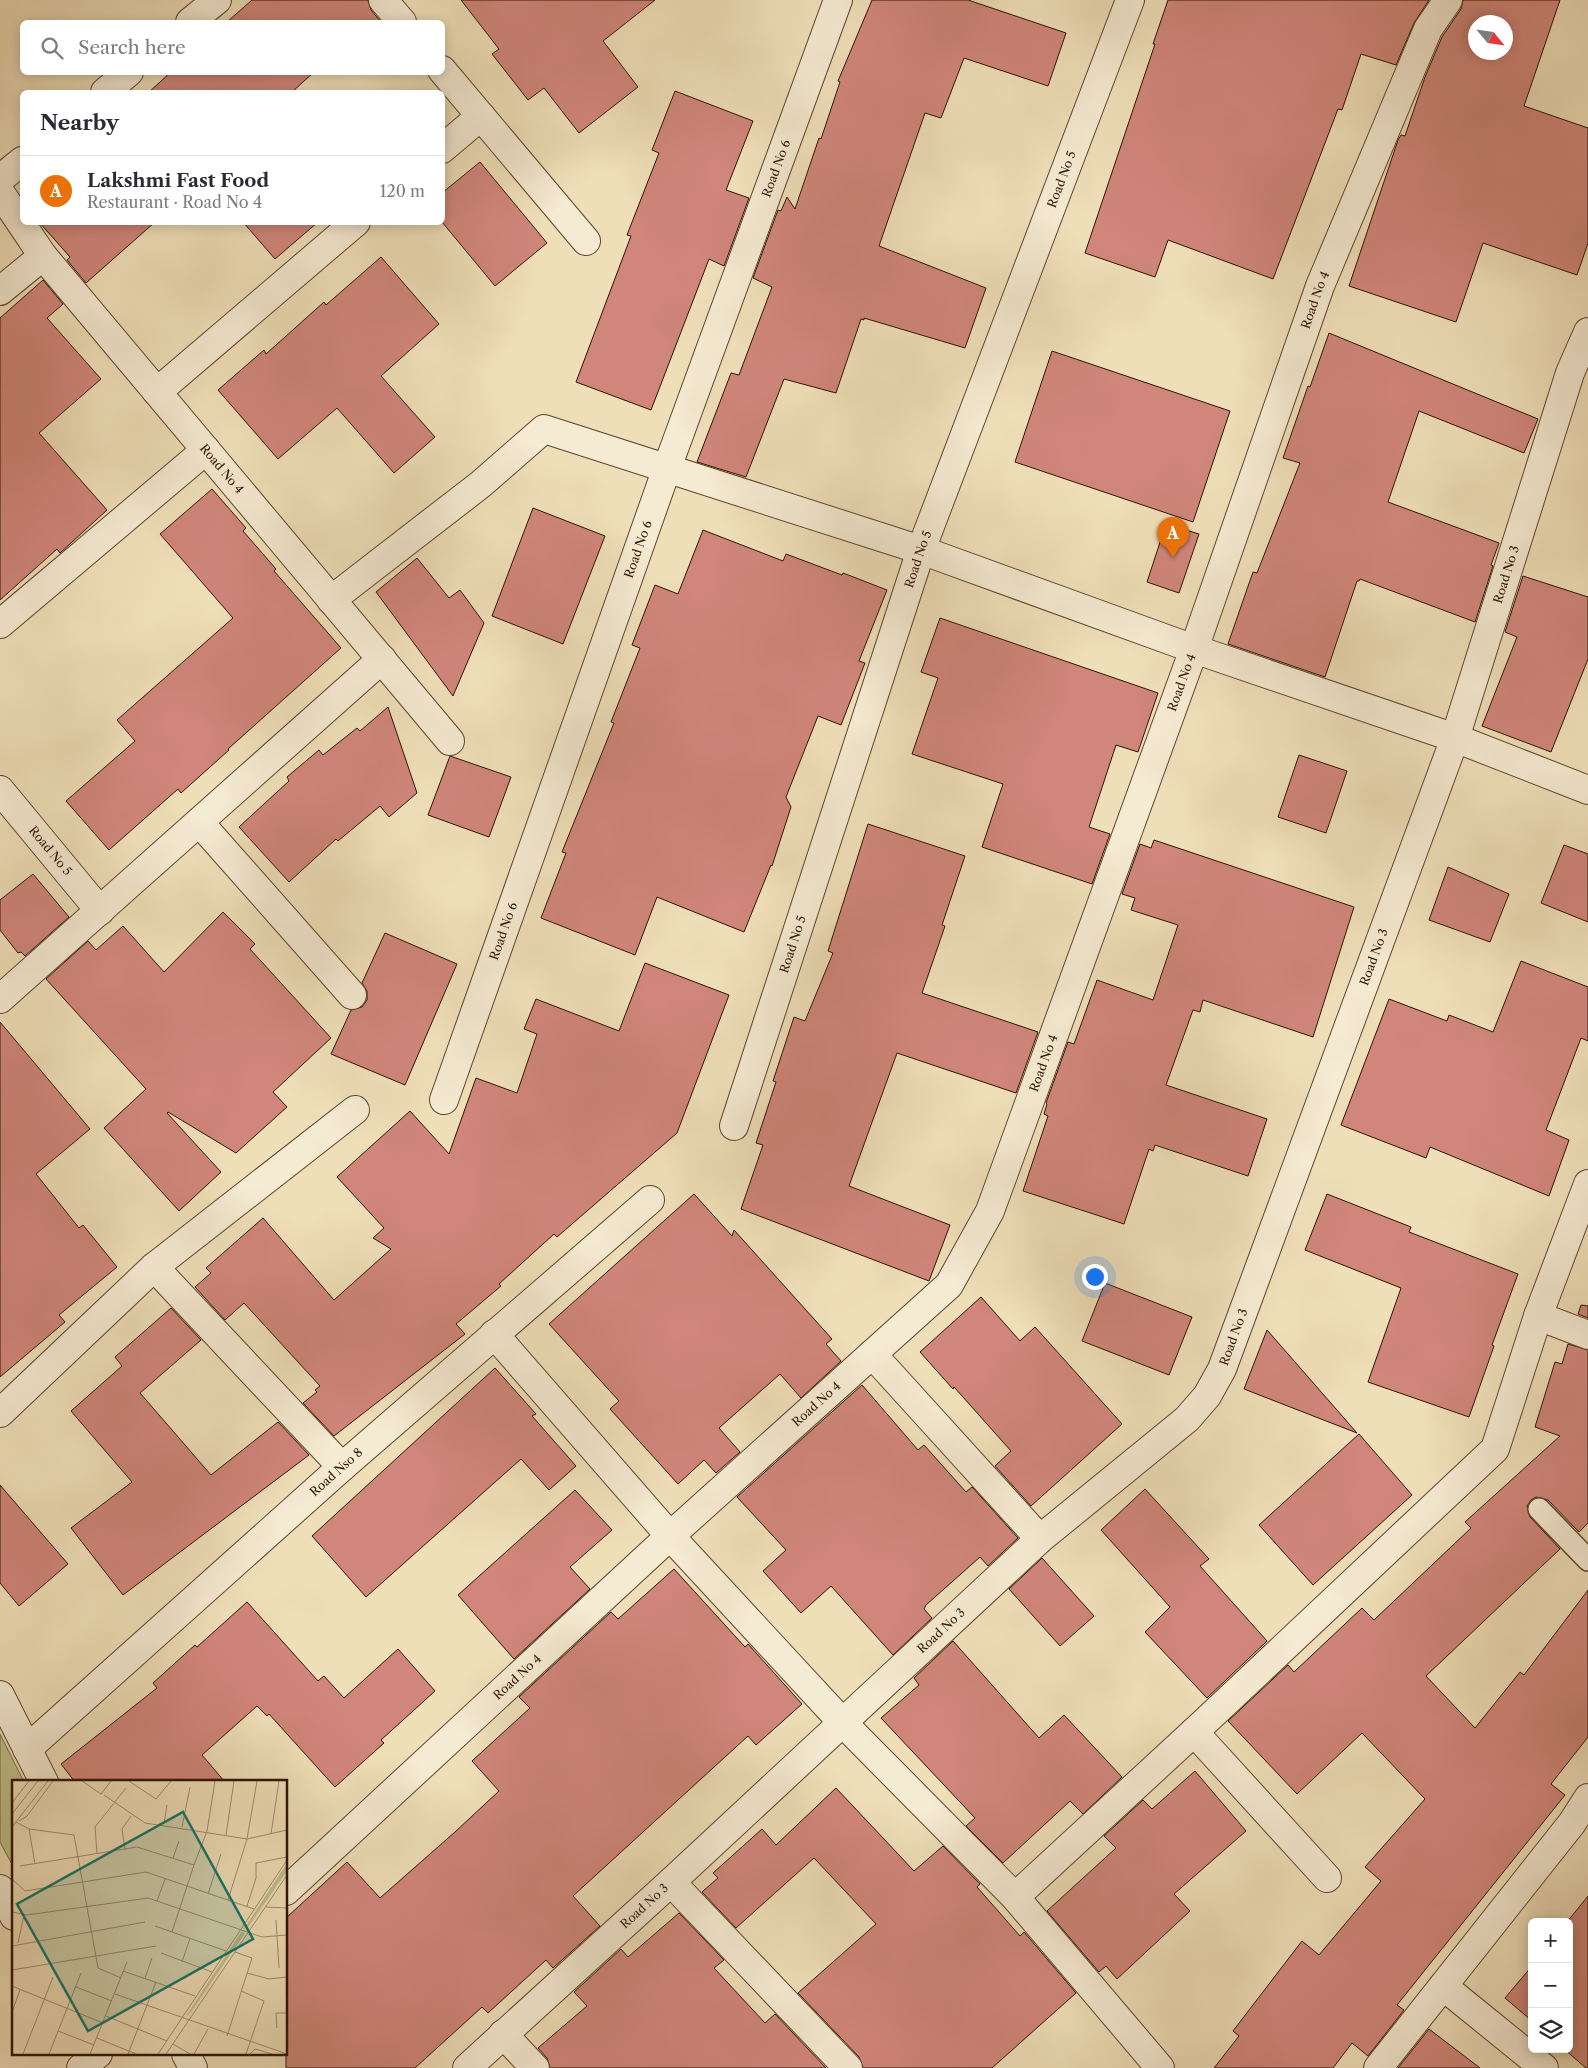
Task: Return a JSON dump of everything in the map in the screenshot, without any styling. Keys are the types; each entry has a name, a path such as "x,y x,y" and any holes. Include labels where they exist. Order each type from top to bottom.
{"street":[{"path":"192,20 217,0"},
{"path":"383,0 400,20"},
{"name":"Road No 6","path":"444,1100 667,468 838,0"},
{"name":"Road No 5","path":"734,1126 921,550 1130,0"},
{"name":"Road No 4","path":"288,1889 670,1536 948,1284 990,1211 1194,649 1320,286 1428,29 1442,2"},
{"path":"445,74 586,241"},
{"path":"108,90 126,75"},
{"path":"445,146 481,116"},
{"path":"0,179 20,163"},
{"name":"Road No 4","path":"0,192 20,222"},
{"name":"Road No 4","path":"22,225 43,256 450,741"},
{"path":"157,392 352,225"},
{"path":"0,292 43,256"},
{"name":"Road No 3","path":"467,2068 671,1882 1040,1539 1186,1419 1207,1396 1222,1369 1455,738 1570,373 1588,332"},
{"path":"331,600 481,484 544,429 921,550 1194,649 1455,738 1588,790"},
{"path":"0,624 206,450"},
{"path":"0,1000 382,659"},
{"name":"Road No 5","path":"0,790 100,911"},
{"path":"199,822 352,995"},
{"path":"0,1413 154,1267 355,1110"},
{"path":"1015,1897 1194,1732 1495,1449 1538,1316 1588,1184"},
{"name":"Road Nso 8","path":"27,1749 342,1467 650,1200"},
{"path":"154,1267 342,1467"},
{"path":"1538,1316 1588,1335"},
{"path":"494,1334 670,1536 842,1722 1015,1897 1160,2068"},
{"path":"872,1354 1040,1539"},
{"path":"0,1695 43,1780"},
{"path":"1194,1732 1327,1878"},
{"path":"1378,2068 1443,1986 1580,1830 1588,1798"},
{"path":"671,1882 848,2068"},
{"path":"0,1889 12,1912"},
{"path":"1443,1986 1544,2068"},
{"path":"503,2034 535,2068"},
{"path":"187,2056 193,2068"}],"lane":[{"path":"1539,1509 1588,1560"}],"green space":[{"path":"0,1734 23,1780 12,1780 12,1864 0,1842"}],"building":[{"path":"252,0 368,0 371,10 379,20 229,20"},
{"path":"461,0 655,0 603,41 638,87 579,133 544,88 528,100 492,54 499,49"},
{"path":"872,0 968,0 1066,33 1048,86 964,58 941,118 925,113 879,246 986,288 965,348 864,318 864,320 861,319 836,393 784,379 746,477 697,462 731,373 739,375 772,287 753,278 778,210 781,211 787,197 795,209 819,138 821,139 840,82 838,81"},
{"path":"1168,0 1429,0 1414,23 1396,65 1361,54 1342,110 1338,109 1273,279 1168,240 1155,277 1085,253"},
{"path":"1463,0 1560,0 1524,106 1588,128 1588,243 1577,275 1483,243 1456,322 1349,286 1398,140 1401,135 1405,136 1425,77 1442,37 1461,9"},
{"path":"168,75 311,75 294,90 151,90"},
{"path":"675,91 753,121 726,190 749,198 724,266 709,259 651,410 576,382 631,236 627,235 659,153 652,150"},
{"path":"480,162 547,243 495,286 444,225 445,191"},
{"path":"42,225 152,225 86,283 67,260 70,257"},
{"path":"246,225 315,225 275,259"},
{"path":"381,257 439,324 381,376 435,437 394,473 337,408 278,459 218,390 264,350 266,354 324,302 326,305"},
{"path":"43,280 63,304 47,318 101,379 39,433 107,510 60,553 57,549 0,600 0,318"},
{"path":"1329,333 1538,419 1524,453 1419,411 1388,502 1499,543 1475,622 1360,579 1357,581 1325,677 1228,644 1253,572 1257,573 1300,463 1283,458"},
{"path":"1052,351 1230,411 1193,522 1015,462"},
{"path":"212,489 246,528 243,531 276,569 274,571 341,648 181,793 178,789 109,850 66,801 135,741 117,720 233,618 160,534"},
{"path":"533,508 605,536 563,644 492,616"},
{"path":"1166,524 1199,534 1179,593 1147,582"},
{"path":"703,530 783,561 786,554 887,590 859,661 865,663 841,725 818,716 786,797 791,807 772,866 744,932 657,897 635,955 541,918 566,853 562,852 614,723 611,722 640,648 632,645 655,585 678,594"},
{"path":"417,558 449,598 460,590 484,623 453,696 376,592"},
{"path":"1523,576 1588,597 1588,659 1551,752 1482,726 1517,637 1505,632"},
{"path":"940,618 1158,693 1138,752 1116,745 1089,827 1110,834 1092,884 982,847 1003,784 912,754 938,678 921,672"},
{"path":"388,707 417,793 389,817 380,806 338,841 336,839 289,882 239,827 289,781 287,777 319,750 323,755 357,728 360,731"},
{"path":"1299,755 1347,771 1326,833 1278,817"},
{"path":"450,756 511,777 489,837 428,815"},
{"path":"868,824 965,856 942,925 945,926 922,993 1038,1032 1016,1093 897,1053 849,1186 950,1225 929,1281 741,1209 763,1145 756,1143 776,1082 773,1081 794,1017 805,1021 833,953 828,951"},
{"path":"1154,840 1354,907 1313,1037 1203,1000 1200,1012 1193,1010 1166,1085 1267,1119 1248,1176 1155,1145 1153,1151 1149,1149 1124,1224 1023,1191 1048,1116 1044,1114 1046,1103 1068,1042 1074,1044 1097,980 1153,1000 1178,925 1131,910 1135,898 1122,894 1140,844 1151,848"},
{"path":"1564,845 1588,854 1588,922 1541,903"},
{"path":"1448,867 1509,894 1490,942 1429,920"},
{"path":"33,874 69,917 25,956 21,952 18,953 0,930 0,900"},
{"path":"223,912 255,944 250,949 331,1038 273,1092 287,1107 236,1153 167,1113 221,1172 179,1211 104,1128 146,1089 46,979 88,941 96,950 123,926 164,972"},
{"path":"385,933 457,964 405,1085 331,1054 351,1010 362,1007 367,1000 367,991 362,983"},
{"path":"1521,961 1588,987 1588,1041 1581,1038 1546,1130 1569,1140 1549,1196 1430,1147 1426,1158 1341,1125 1389,999 1447,1021 1449,1015 1493,1032"},
{"path":"645,963 729,995 677,1133 557,1237 554,1234 499,1284 501,1286 456,1324 465,1334 334,1436 303,1403 317,1392 315,1390 320,1386 244,1303 225,1320 195,1287 211,1273 206,1268 263,1218 334,1300 391,1249 373,1238 384,1228 337,1177 410,1111 449,1154 476,1078 517,1093 537,1034 524,1029 536,999 619,1031"},
{"path":"0,1022 90,1129 36,1174 79,1228 83,1225 117,1267 59,1315 65,1322 0,1377"},
{"path":"694,1194 732,1236 734,1230 832,1339 826,1344 841,1361 801,1398 780,1374 719,1428 740,1452 716,1473 704,1460 678,1484 610,1409 619,1401 549,1324"},
{"path":"1327,1194 1411,1227 1409,1232 1518,1274 1492,1345 1494,1346 1469,1417 1368,1382 1401,1288 1305,1250"},
{"path":"1105,1283 1192,1317 1169,1375 1082,1341"},
{"path":"981,1297 1020,1341 1035,1327 1122,1424 1031,1506 995,1466 1011,1451 920,1352"},
{"path":"1581,1305 1588,1306 1588,1318 1578,1314"},
{"path":"171,1308 201,1340 140,1393 211,1475 278,1422 309,1455 123,1595 71,1528 132,1482 71,1411 122,1366 115,1357"},
{"path":"1267,1330 1357,1433 1244,1389"},
{"path":"1568,1344 1588,1350 1588,1523 1579,1532 1548,1500 1536,1497 1531,1500 1527,1506 1530,1517 1560,1549 1426,1676 1475,1728 1520,1672 1524,1675 1588,1590 1588,1737 1551,1784 1565,1795 1397,2005 1404,2010 1368,2056 1352,2043 1333,2068 1214,2068 1239,2036 1233,2031 1302,1941 1319,1955 1381,1881 1365,1867 1425,1799 1362,1733 1297,1794 1228,1721 1288,1665 1294,1672 1362,1608 1374,1620 1471,1528 1465,1522 1560,1436 1535,1427 1555,1362 1562,1364"},
{"path":"495,1368 536,1414 532,1416 576,1466 549,1490 521,1459 366,1597 312,1536"},
{"path":"862,1385 918,1450 924,1445 966,1492 972,1487 1018,1538 988,1566 980,1557 926,1605 924,1609 932,1618 893,1655 831,1586 801,1613 763,1571 786,1550 737,1497"},
{"path":"1359,1434 1412,1495 1313,1585 1259,1525"},
{"path":"0,1485 68,1564 19,1606 0,1583"},
{"path":"1145,1489 1209,1559 1200,1566 1267,1641 1207,1698 1145,1632 1170,1607 1101,1530"},
{"path":"575,1490 612,1530 570,1567 590,1589 514,1659 458,1595"},
{"path":"1042,1558 1094,1616 1060,1646 1009,1589"},
{"path":"674,1569 745,1647 748,1644 802,1704 756,1745 748,1736 573,1896 600,1926 553,1968 546,1960 488,2013 482,2007 415,2068 286,2068 286,2056 288,2056 288,1916 347,1862 380,1898 455,1832 499,1791 472,1761 530,1708 519,1697 611,1612 618,1619"},
{"path":"247,1602 318,1681 324,1676 344,1698 398,1649 435,1691 381,1740 384,1743 335,1787 269,1714 267,1716 257,1706 202,1755 223,1780 73,1780 61,1764 157,1688 153,1683 195,1645 197,1647"},
{"path":"953,1641 1039,1738 1064,1715 1122,1777 1083,1814 1070,1801 1003,1863 966,1826 975,1818 881,1718 919,1685 914,1678"},
{"path":"1195,1771 1246,1831 1174,1894 1190,1911 1117,1979 1106,1966 1099,1972 1047,1911 1116,1848 1104,1836 1143,1800 1152,1809"},
{"path":"836,1788 914,1871 943,1846 980,1884 977,1887 1020,1936 1024,1932 1076,1993 992,2068 863,2068 859,2057 798,1993 876,1924 814,1858 736,1928 702,1892 718,1878 713,1873 762,1829 776,1845"},
{"path":"1588,1896 1588,2068 1569,2053 1573,2053 1573,1918 1570,1918"},
{"path":"679,1913 724,1960 714,1968 765,2023 775,2014 826,2068 550,2068 547,2058 538,2048 587,2006 574,1992 621,1949 628,1957"},
{"path":"1528,1971 1528,2018 1505,1998"},
{"path":"1429,2029 1480,2068 1398,2068"}],"place":[{"name":"Lakshmi Fast Food","path":"1173,558"}]}
